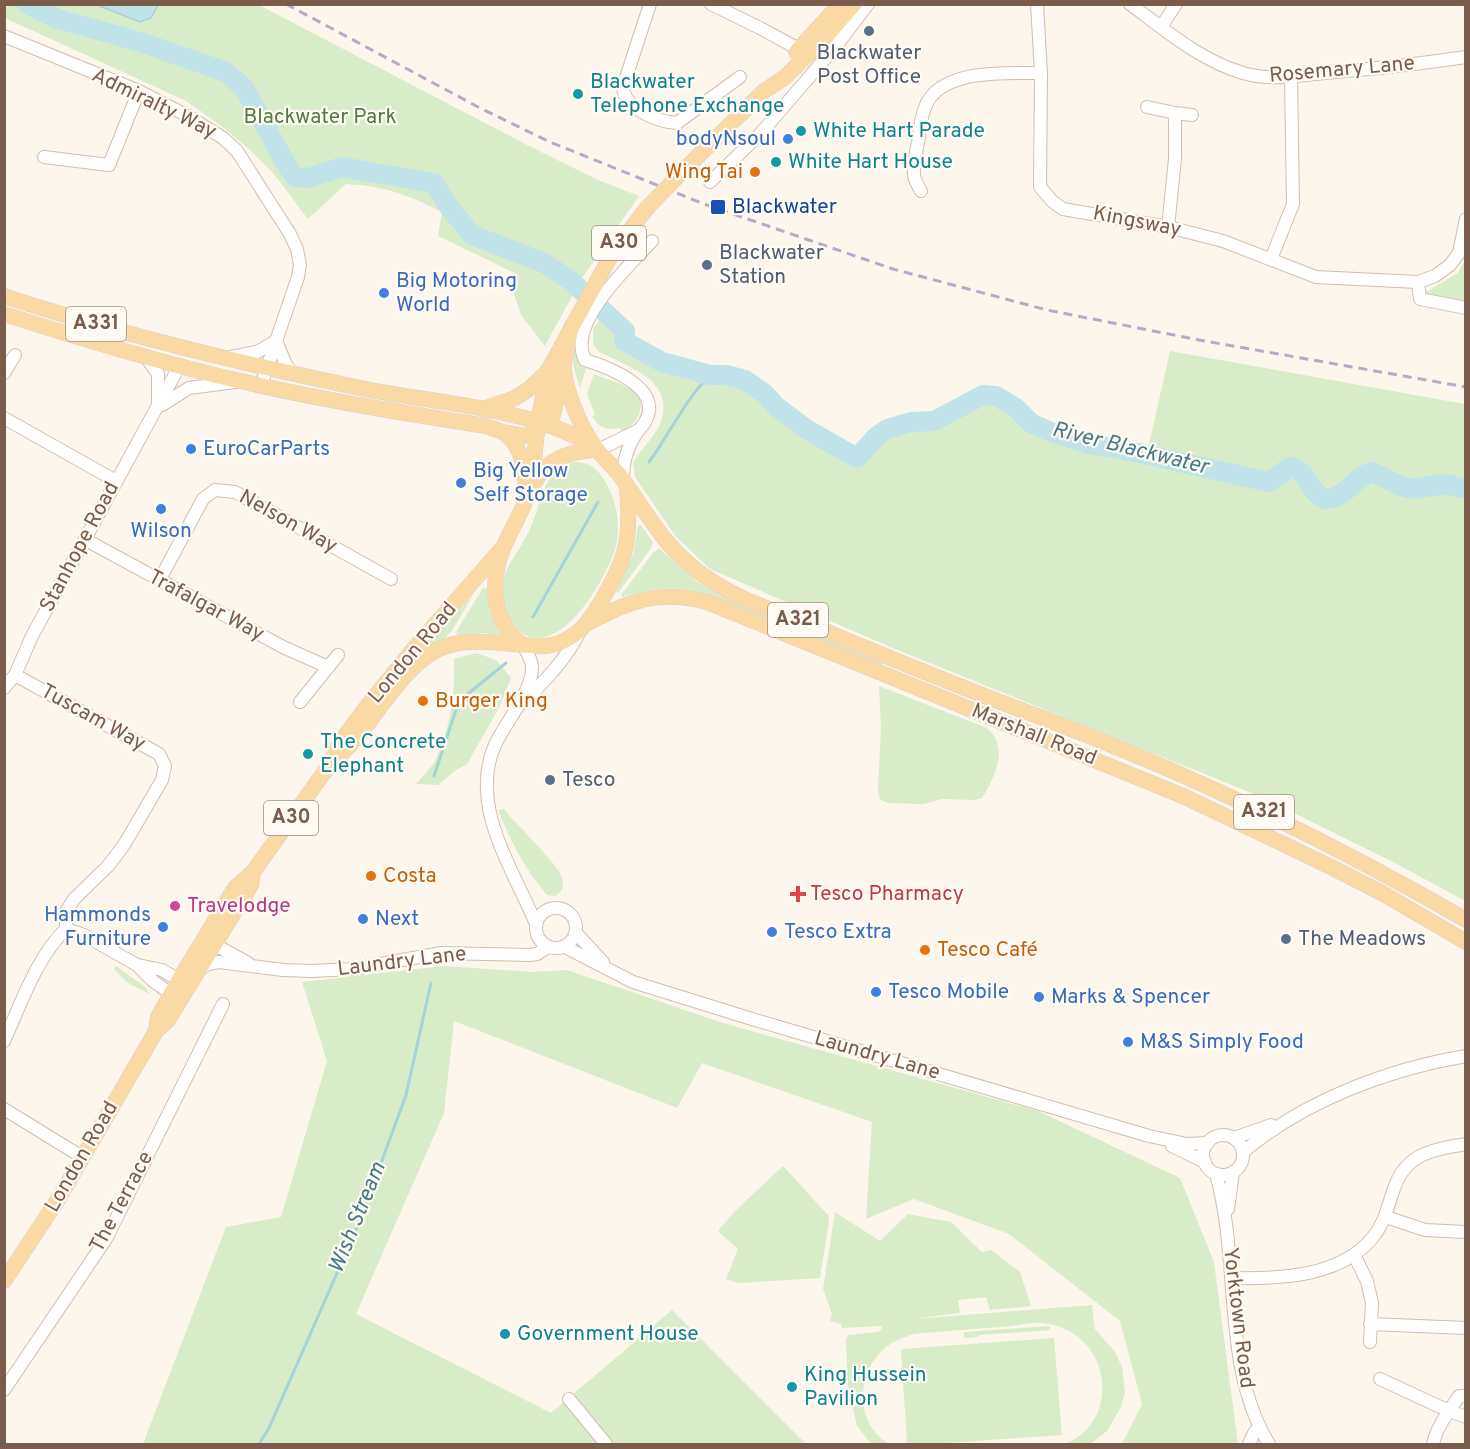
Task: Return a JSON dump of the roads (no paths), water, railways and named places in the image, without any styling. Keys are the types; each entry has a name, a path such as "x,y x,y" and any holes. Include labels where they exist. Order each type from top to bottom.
{"main road":[{"name":"A30","path":"809,56 840,4"},
{"name":"A30","path":"529,494 540,426 556,368 578,328 579,312 600,288 613,252 647,208 764,91 784,78 809,56 854,4"},
{"name":"A331","path":"4,296 159,342 267,368 405,397 483,409 540,426 595,447"},
{"name":"A331","path":"4,314 144,356 242,381 330,400 486,426 503,432"},
{"path":"180,365 188,348"},
{"path":"483,409 515,398 556,368 595,447 625,483 628,525 624,554 612,580 584,626 554,645 523,645 514,638 502,621 495,601 496,566 529,494 543,471 558,459 595,447"},
{"path":"503,432 525,436 540,426"},
{"path":"503,432 512,440 521,454 529,494"},
{"name":"Marshall Road","path":"625,483 669,547 701,574 727,590 1221,792 1343,852 1466,920"},
{"name":"London Road","path":"4,1281 35,1237 156,1031 158,1017 176,997 209,941 235,888 253,872 330,764 341,741 375,697 504,546"},
{"name":"Marshall Road","path":"584,626 620,607 655,596 681,597 707,602 1215,810 1382,893 1466,942"},
{"name":"London Road","path":"330,764 351,746 408,674 427,656 447,645 462,642 523,645"},
{"name":"London Road","path":"184,983 200,970 209,941"}],"street":[{"path":"650,4 623,87 623,94 632,105 665,122 677,123 740,77"},
{"path":"711,4 809,56"},
{"path":"710,182 760,134 809,56 867,4"},
{"name":"Kingsway","path":"1037,4 1041,73 1040,187 1053,202 1063,209 1168,227 1223,241 1317,277 1418,282 1435,276 1462,254 1466,219"},
{"name":"Rosemary Lane","path":"1130,4 1198,52 1231,69 1254,76 1292,76 1404,66 1466,57"},
{"path":"1161,27 1176,4"},
{"name":"Admiralty Way","path":"4,36 139,92 188,116 223,138 237,151 290,234 297,249 300,265 294,292 261,385"},
{"path":"921,191 913,176 920,128 927,103 938,88 971,76 1041,73"},
{"path":"1271,259 1293,204 1292,76"},
{"path":"45,157 109,165 139,92"},
{"path":"1147,107 1192,115"},
{"path":"1168,227 1175,159 1175,113"},
{"path":"625,483 625,456 649,413 646,396 633,382 585,360 578,328 600,288 652,241"},
{"path":"1418,282 1420,299 1466,308"},
{"path":"225,358 249,354 276,341 286,365 293,374"},
{"path":"4,373 15,355"},
{"name":"Stanhope Road","path":"144,356 158,374 158,408"},
{"name":"Stanhope Road","path":"4,688 15,675 32,636 180,365"},
{"name":"Stanhope Road","path":"158,408 189,388 242,381"},
{"path":"4,418 116,481"},
{"path":"595,447 638,430"},
{"name":"Nelson Way","path":"159,581 203,499 215,490 235,492 391,579"},
{"name":"Trafalgar Way","path":"86,540 283,647 328,668"},
{"path":"518,707 562,660 584,626"},
{"path":"523,645 531,663 531,670 518,707 493,749 488,766 486,789 494,830 536,924 538,938 548,947 560,949 574,939 576,933 575,922 569,912 557,908 547,910 538,918 536,924"},
{"path":"300,702 338,655"},
{"name":"Tuscam Way","path":"4,1041 44,956 57,937 66,929 66,912 74,899 108,866 124,845 162,780 165,766 159,754 15,675"},
{"path":"509,862 531,896 547,910"},
{"path":"66,929 84,935 137,965 153,981 176,997"},
{"name":"Laundry Lane","path":"576,933 607,968"},
{"name":"Laundry Lane","path":"209,941 255,966"},
{"name":"Laundry Lane","path":"200,970 208,964 219,962 311,971 352,969 441,953 530,955 537,954 548,947"},
{"name":"Laundry Lane","path":"565,947 633,982 741,1016 1149,1136 1187,1144 1208,1143"},
{"path":"137,965 162,970 184,983"},
{"name":"The Terrace","path":"4,1390 106,1239 223,1004"},
{"path":"1234,1138 1284,1121 1389,1074 1466,1056"},
{"path":"4,1109 82,1157"},
{"path":"1243,1152 1284,1121"},
{"name":"Laundry Lane","path":"1149,1136 1205,1162"},
{"path":"1216,1136 1234,1138 1239,1142 1243,1152 1242,1163 1233,1172 1224,1175 1216,1174 1205,1162 1203,1152 1208,1143 1216,1136"},
{"path":"1232,1278 1304,1274 1332,1266 1354,1255 1373,1237 1386,1217 1395,1184 1409,1162 1433,1150 1466,1144"},
{"name":"Yorktown Road","path":"1227,1222 1233,1172"},
{"name":"Yorktown Road","path":"1216,1174 1227,1222 1244,1387 1259,1428 1269,1444"},
{"path":"1386,1217 1425,1230 1466,1232"},
{"path":"1354,1255 1367,1281 1372,1303 1370,1342"},
{"path":"1370,1324 1466,1328"},
{"path":"1380,1380 1466,1417"},
{"path":"1433,1444 1435,1434 1459,1396 1466,1396"},
{"path":"569,1400 606,1444"},
{"path":"1249,1444 1259,1428"}],"water":[{"path":"97,5 157,5 157,7 151,18 140,22"}],"waterway":[{"name":"River Blackwater","path":"27,4 55,18 140,42 226,72 244,88 295,177 308,178 342,167 434,183 449,207 472,235 544,263 570,280 625,331 624,341 662,362 710,375 726,375 745,380 806,429 857,458 876,437 887,429 911,422 934,421 983,395 996,396 1016,408 1031,423 1053,433 1089,444 1269,482 1290,467 1301,473 1315,492 1325,499 1338,496 1360,478 1372,472 1412,489 1445,484 1466,489"},
{"name":"Wish Stream","path":"649,462 685,406 710,375"},
{"name":"Wish Stream","path":"533,617 598,502"},
{"name":"Wish Stream","path":"434,776 459,701 506,663"},
{"name":"Wish Stream","path":"259,1444 269,1428 359,1223 406,1095 431,983"}],"railway":[{"path":"286,4 480,108 550,142 704,204 893,269 1047,310 1199,340 1466,387"}],"place":[{"name":"Blackwater Post Office","path":"869,31"},
{"name":"Blackwater Telephone Exchange","path":"578,94"},
{"name":"White Hart Parade","path":"801,131"},
{"name":"bodyNsoul","path":"788,139"},
{"name":"White Hart House","path":"776,162"},
{"name":"Wing Tai","path":"755,172"},
{"name":"Blackwater","path":"718,207"},
{"name":"Blackwater Station","path":"707,265"},
{"name":"Big Motoring World","path":"384,293"},
{"name":"EuroCarParts","path":"191,449"},
{"name":"Big Yellow Self Storage","path":"461,483"},
{"name":"Wilson","path":"161,509"},
{"name":"Burger King","path":"423,701"},
{"name":"The Concrete Elephant","path":"308,754"},
{"name":"Tesco","path":"550,780"},
{"name":"Costa","path":"371,876"},
{"name":"Tesco Pharmacy","path":"798,894"},
{"name":"Travelodge","path":"175,906"},
{"name":"Next","path":"363,919"},
{"name":"Hammonds Furniture","path":"163,927"},
{"name":"Tesco Extra","path":"772,932"},
{"name":"The Meadows","path":"1286,939"},
{"name":"Tesco Café","path":"925,950"},
{"name":"Tesco Mobile","path":"876,992"},
{"name":"Marks & Spencer","path":"1039,997"},
{"name":"M&S Simply Food","path":"1128,1042"},
{"name":"Government House","path":"505,1334"},
{"name":"King Hussein Pavilion","path":"792,1387"}],"park label":[{"name":"Blackwater Park","path":"320,117"}]}
